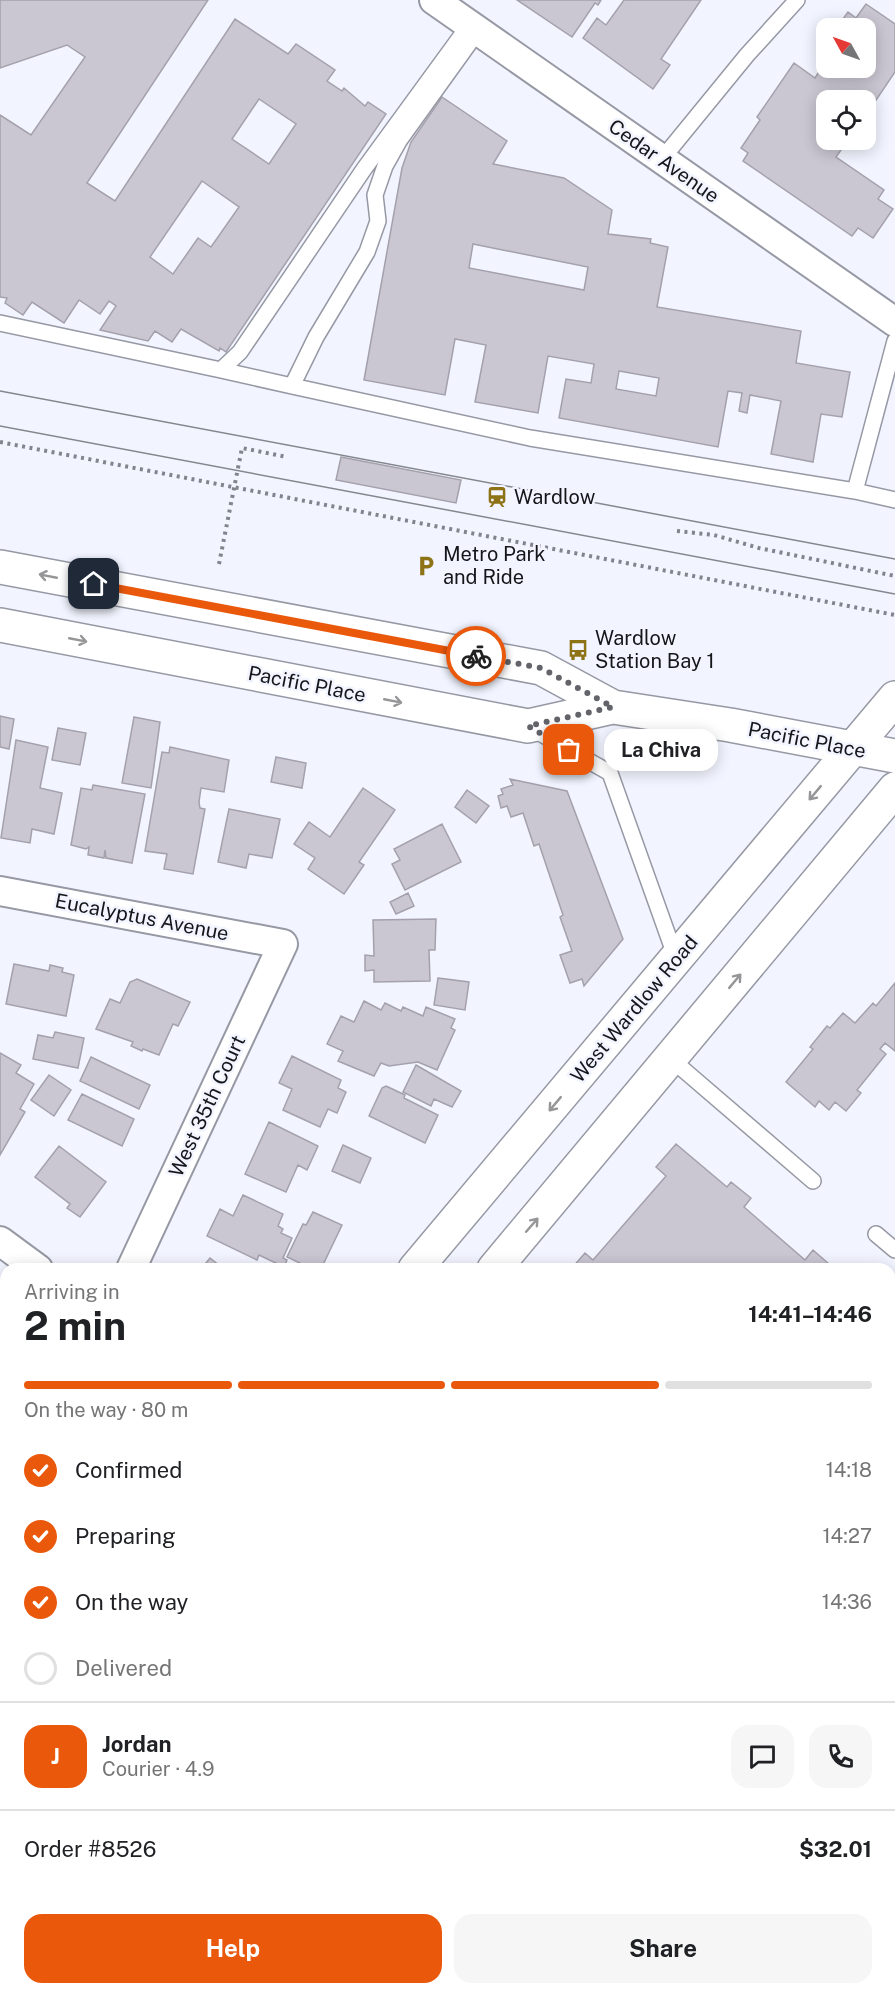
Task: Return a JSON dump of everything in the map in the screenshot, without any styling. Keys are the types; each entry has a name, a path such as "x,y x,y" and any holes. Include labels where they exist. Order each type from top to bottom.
{"main road":[{"name":"Pacific Place","path":"0,567 541,668 613,707 730,725 895,756"},
{"name":"Pacific Place","path":"0,625 528,726 613,707"},
{"name":"West Wardlow Road","path":"420,1263 895,698"},
{"path":"499,1263 895,789"}],"street":[{"name":"Cedar Avenue","path":"434,0 895,322"},
{"name":"Eucalyptus Avenue","path":"0,891 283,944"},
{"name":"West 35th Court","path":"134,1263 283,944"},
{"path":"0,1241 30,1263"}],"lane":[{"path":"662,159 747,55 797,0"},
{"path":"221,370 240,352 364,169 474,28"},
{"path":"292,386 316,337 367,252 378,221 375,195 386,166 399,141 474,28"},
{"path":"0,323 530,438 855,491 895,500"},
{"path":"855,491 895,341"},
{"path":"528,726 610,773 676,959"},
{"path":"671,1059 813,1181"},
{"path":"876,1234 895,1250"}],"path":[{"path":"0,442 895,615"},
{"path":"219,564 242,448 287,457"},
{"path":"677,531 714,535 759,548 895,576"}],"building":[{"path":"0,0 208,0 87,183 115,201 235,19 288,54 296,44 335,70 327,81 342,91 344,88 365,106 368,102 386,114 226,352 220,348 219,351 181,329 172,342 155,331 148,341 100,330 116,306 109,301 100,314 79,300 64,323 32,302 23,315 5,303 7,298 0,297 0,115 31,135 85,57 67,45 0,68","holes":["259,99 296,124 269,164 232,139","202,181 239,207 211,247 198,238 173,274 150,257"]},
{"path":"517,0 601,0 598,5 595,3 572,37"},
{"path":"624,0 701,0 661,59 670,65 653,89 583,38 597,18 606,25"},
{"path":"866,4 895,24 895,72 876,100 876,90 816,90 816,150 841,150 836,157 884,190 878,199 893,209 873,238 858,228 852,236 743,161 748,153 741,148 760,120 757,117 794,63 815,78 876,78 876,18 856,18"},
{"path":"848,12 856,18 844,18"},
{"path":"442,97 507,141 493,164 564,178 612,210 608,234 651,239 650,243 668,247 657,307 801,331 796,363 850,372 842,417 821,414 813,462 771,454 781,401 750,395 747,413 739,411 742,393 728,391 718,447 559,418 566,379 591,383 594,364 548,356 538,413 475,402 486,345 455,339 445,395 364,380 402,168 411,142","holes":["473,244 588,267 584,290 469,268","619,371 659,378 656,396 616,389"]},
{"path":"341,457 461,480 456,503 336,480"},
{"path":"0,716 14,719 9,749 0,747"},
{"path":"134,717 160,722 151,788 122,783"},
{"path":"58,728 86,733 80,765 52,760"},
{"path":"16,740 48,747 40,788 62,793 54,834 32,829 30,843 1,838"},
{"path":"170,747 229,760 224,792 201,788 200,808 205,809 193,874 164,869 167,854 145,851 162,752 169,753"},
{"path":"276,757 306,763 302,788 271,782"},
{"path":"510,779 567,791 623,939 584,986 582,979 570,983 560,955 572,951 560,917 563,915 539,844 534,846 523,813 511,817 507,806 501,808 498,796 503,794 501,789 513,785"},
{"path":"93,785 145,794 132,863 106,858 105,850 104,858 88,855 89,847 86,849 71,845 81,788 92,790"},
{"path":"363,788 395,810 359,862 364,865 344,894 308,869 315,858 294,844 309,822 330,837"},
{"path":"467,790 489,806 476,823 455,807"},
{"path":"229,809 280,819 272,858 249,854 246,868 218,862"},
{"path":"442,824 461,862 405,890 392,864 400,860 394,849"},
{"path":"408,893 414,906 396,914 390,902"},
{"path":"436,919 435,950 429,950 430,981 374,982 374,970 365,971 365,955 374,956 373,920"},
{"path":"14,964 49,971 50,965 63,968 62,972 74,975 66,1016 6,1004"},
{"path":"438,978 469,982 465,1010 434,1005"},
{"path":"137,979 190,1002 178,1026 173,1024 159,1055 143,1049 142,1051 131,1046 133,1042 96,1029 110,999 120,1003 130,982"},
{"path":"895,983 895,1051 885,1043 880,1049 886,1054 857,1090 861,1093 846,1111 835,1102 829,1110 819,1101 815,1107 786,1082 813,1049 810,1047 827,1026 830,1028 843,1013 855,1023 873,1003 876,1006"},
{"path":"364,1001 381,1010 385,1003 401,1011 403,1007 423,1016 426,1007 455,1019 451,1028 455,1030 437,1070 418,1062 389,1066 381,1063 374,1076 338,1061 343,1051 327,1044 341,1016 354,1022"},
{"path":"55,1032 84,1038 78,1068 33,1059 38,1035 53,1038"},
{"path":"0,1053 21,1065 16,1073 34,1084 20,1109 25,1112 0,1155"},
{"path":"292,1056 341,1080 338,1088 346,1092 337,1113 328,1109 320,1127 283,1110 292,1089 279,1083"},
{"path":"91,1057 150,1085 139,1109 80,1081"},
{"path":"416,1065 461,1091 452,1107 434,1099 431,1106 403,1092"},
{"path":"49,1075 71,1090 54,1116 31,1100"},
{"path":"386,1086 438,1115 425,1143 369,1116 382,1088"},
{"path":"82,1094 134,1119 122,1146 68,1120"},
{"path":"269,1122 318,1146 307,1170 298,1165 286,1192 245,1174"},
{"path":"676,1144 727,1187 731,1182 751,1198 744,1207 805,1260 813,1250 828,1263 576,1263 585,1253 593,1260 666,1176 656,1167"},
{"path":"343,1145 371,1158 360,1183 332,1171"},
{"path":"59,1146 106,1182 80,1217 67,1208 70,1204 35,1177"},
{"path":"243,1195 283,1214 278,1226 283,1229 281,1233 292,1238 283,1258 287,1260 286,1263 276,1263 259,1255 257,1260 207,1236 220,1209 233,1216"},
{"path":"313,1212 342,1225 324,1263 300,1263 287,1257 303,1224 306,1225"},
{"path":"210,1258 216,1263 206,1263"}],"tram line":[{"path":"0,391 895,559"},
{"path":"0,426 895,594"}],"way so far":[{"path":"476,656 541,668 613,707 528,726 569,750"}],"place":[{"name":"Wardlow","path":"497,497"},
{"name":"Metro Park and Ride","path":"426,566"},
{"name":"Wardlow Station Bay 1","path":"578,650"},
{"name":"La Chiva","path":"569,750"}],"route":[{"path":"94,584 476,656"}]}
